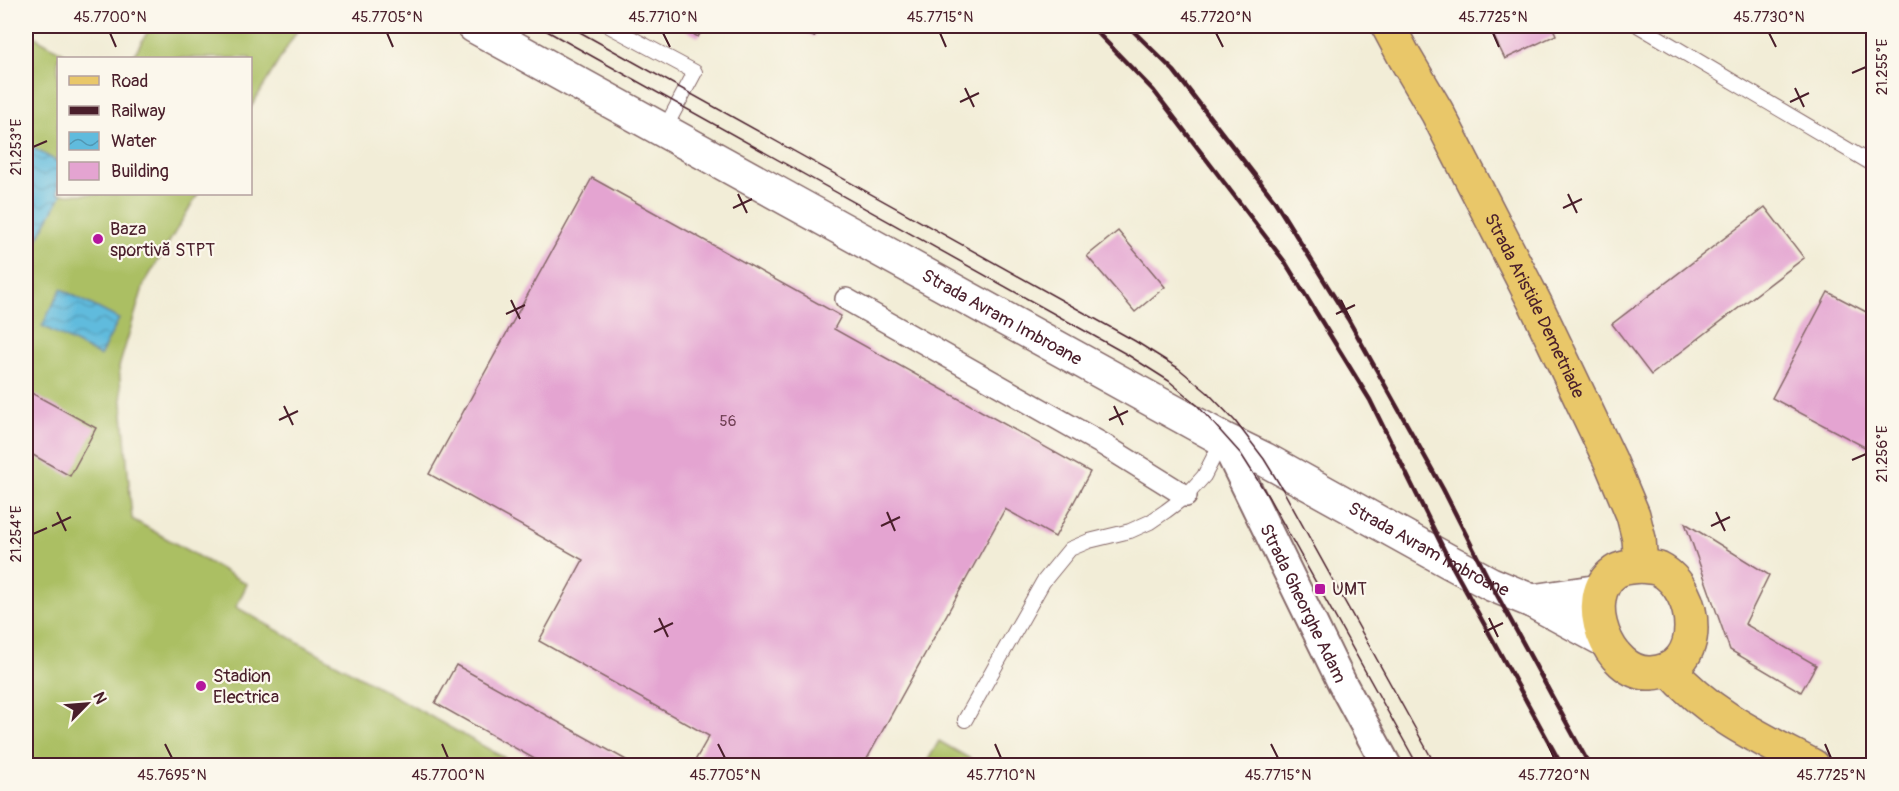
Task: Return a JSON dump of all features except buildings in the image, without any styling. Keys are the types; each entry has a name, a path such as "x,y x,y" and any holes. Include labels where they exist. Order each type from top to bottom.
{"main road":[{"name":"Strada Aristide Demetriade","path":"1375,26 1404,56"},
{"name":"Strada Aristide Demetriade","path":"1389,26 1437,112 1536,305 1610,460 1633,515 1639,539 1641,566"},
{"path":"1641,566 1657,568 1670,576 1679,586 1688,603 1691,624 1690,643 1683,656 1669,669 1652,673 1638,672 1617,657 1606,642 1600,625 1600,591 1606,580 1624,568 1641,566"},
{"path":"1669,669 1687,689 1745,731 1813,765"}],"street":[{"name":"Strada Avram Imbroane","path":"474,26 1223,439 1264,459 1491,584 1532,601 1606,642"},
{"path":"846,299 1186,495"},
{"name":"Strada Gheorghe Adam","path":"1223,439 1342,682 1387,765"},
{"name":"Strada Avram Imbroane","path":"1532,601 1600,591"}],"lane":[{"path":"609,26 695,72 664,130"},
{"path":"1639,26 1874,165"},
{"path":"965,720 1043,582 1070,549 1130,531 1150,522 1186,495 1204,476 1223,439"}],"green space":[{"path":"151,26 300,26 252,105 252,57 133,57"},
{"name":"Stadion Electrica","path":"26,32 70,57 57,57 57,195 197,195 144,284 119,367 132,519 247,584 236,607 517,765 26,765"},
{"path":"939,741 981,765 925,765"}],"water":[{"path":"26,144 57,161 57,195 61,195 26,260"},
{"path":"61,289 119,319 100,356 42,326"}],"tram line":[{"path":"538,26 1128,355 1169,381 1197,405 1241,454 1269,498 1418,766"},
{"path":"569,26 1135,341 1178,368 1208,393 1235,421 1264,459 1283,490 1436,766"}],"railway":[{"path":"1091,26 1154,91 1285,262 1370,400 1450,562 1562,766"},
{"path":"1128,26 1174,71 1274,200 1348,319 1443,489 1491,584 1590,766"}],"place":[{"name":"Baza sportivă STPT","path":"98,239"},
{"name":"UMT","path":"1320,589"},
{"name":"Stadion Electrica","path":"201,686"}]}
